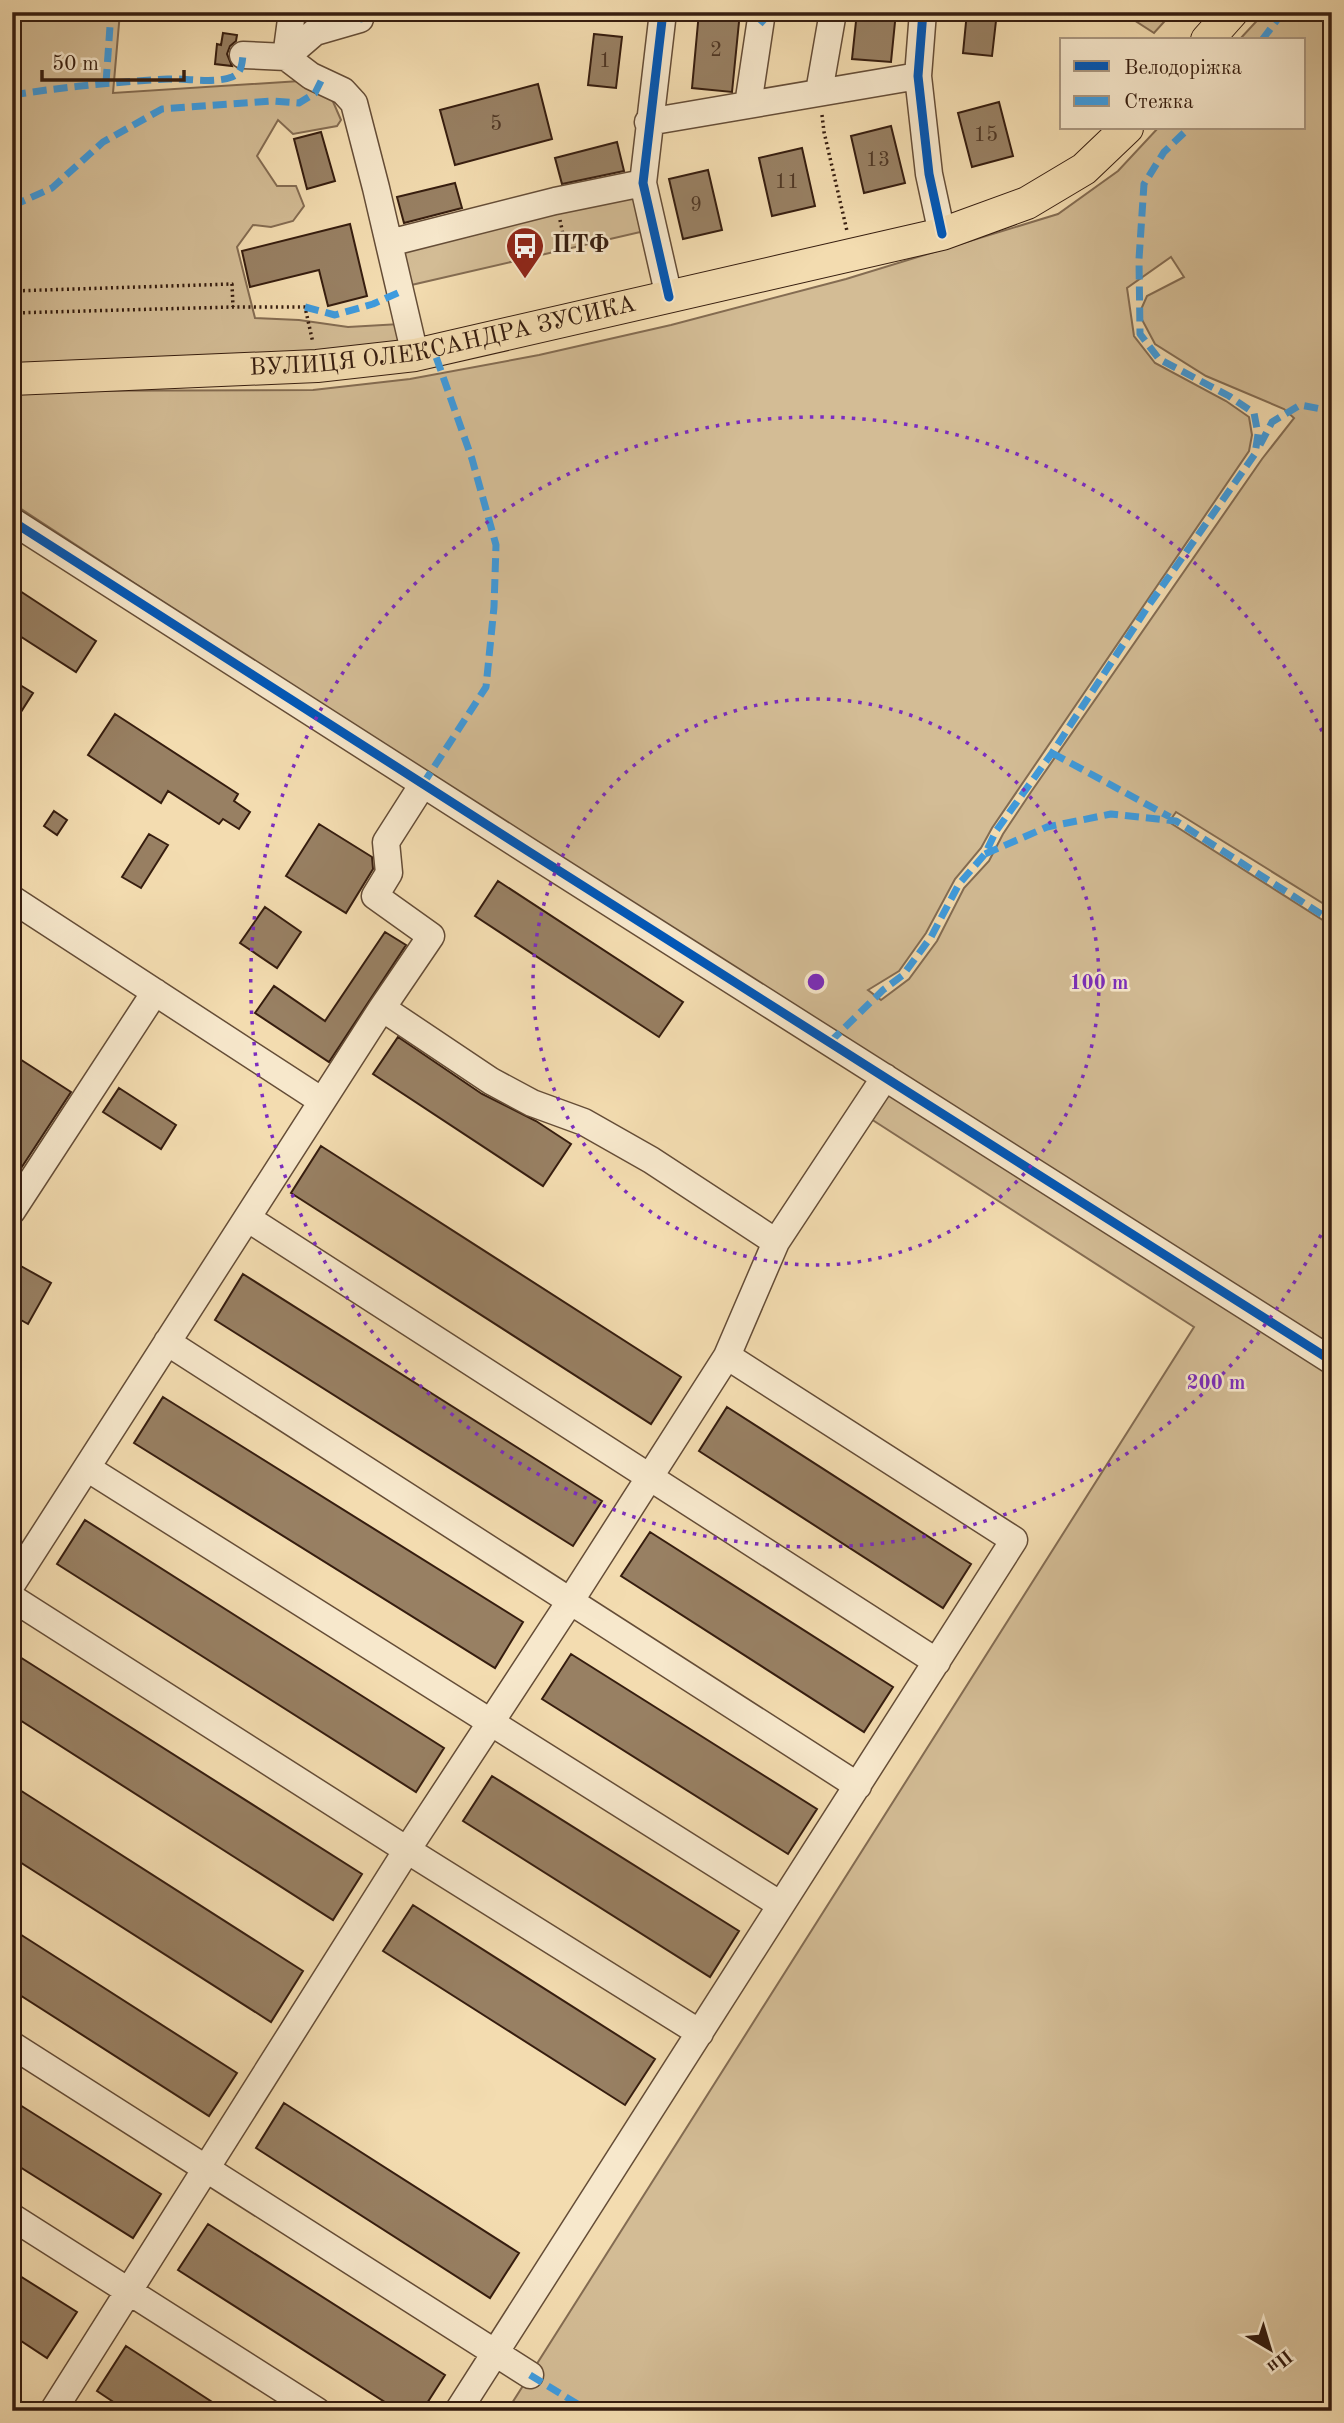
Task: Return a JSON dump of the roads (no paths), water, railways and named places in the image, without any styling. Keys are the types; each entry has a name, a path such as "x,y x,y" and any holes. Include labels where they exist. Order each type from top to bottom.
{"main road":[{"path":"1209,38 1232,12"},
{"name":"ВУЛИЦЯ ОЛЕКСАНДРА ЗУСИКА","path":"12,379 317,366 415,355 942,234 1027,203 1084,169 1125,130"}],"street":[{"path":"286,57 292,12"},
{"path":"663,12 643,183 668,297"},
{"path":"748,105 762,12"},
{"path":"820,92 833,12"},
{"path":"923,12 918,76 929,174 942,234"},
{"path":"286,57 315,33 360,19"},
{"path":"243,55 286,57 311,76 343,91 354,103 415,355"},
{"path":"649,122 918,76"},
{"path":"389,243 555,201 643,183"},
{"path":"12,521 1332,1361"},
{"path":"12,1584 431,936 375,896 389,873 386,842 423,784"},
{"path":"12,900 322,1101"},
{"path":"12,1211 155,992"},
{"path":"382,1008 491,1081 532,1102 584,1122 651,1160 776,1242"},
{"path":"53,2411 407,1850 571,1601 727,1356 776,1242 885,1077"},
{"path":"247,1219 937,1662"},
{"path":"167,1342 858,1786"},
{"path":"458,2411 1014,1540 727,1356"},
{"path":"87,1468 782,1905"},
{"path":"12,1598 700,2033"},
{"path":"12,2045 530,2375"},
{"path":"12,2217 317,2411"}],"place":[{"name":"ПТФ","path":"525,280"}]}
